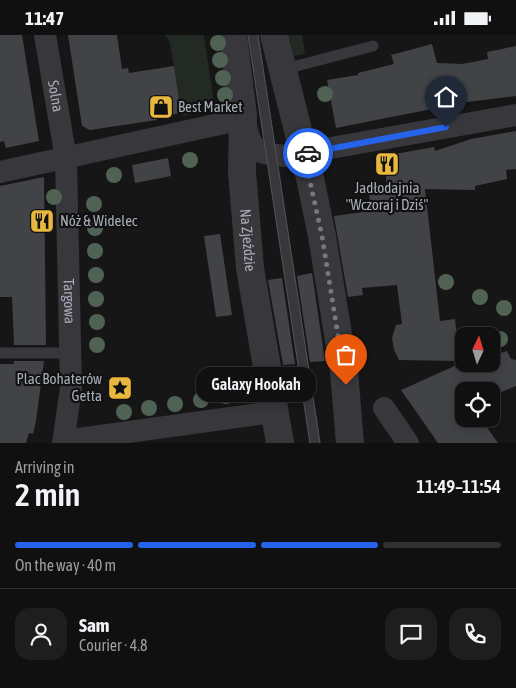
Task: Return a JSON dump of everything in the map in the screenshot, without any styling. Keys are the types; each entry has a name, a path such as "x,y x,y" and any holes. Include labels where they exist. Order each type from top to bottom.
{"street":[{"name":"Solna","path":"45,35 66,159"},
{"name":"Na Zjeździe","path":"232,35 234,119 242,172 248,250 280,443"},
{"path":"274,35 304,154 322,236 342,362 350,443"},
{"path":"0,172 66,159 234,119 251,145 263,155 271,155 304,154 516,115"},
{"name":"Targowa","path":"63,442 71,388 66,159"},
{"path":"384,408 408,443"},
{"path":"63,442 274,412"}],"lane":[{"path":"253,35 315,443"},
{"path":"282,69 373,46"},
{"path":"0,353 70,353"}],"shaded area":[{"path":"165,35 204,35 215,109 182,116 170,43"},
{"path":"289,35 302,35 305,54 294,56"}],"building":[{"path":"0,35 22,35 39,141 6,148 4,141 0,142"},
{"path":"68,35 117,35 122,69 128,68 129,73 174,66 181,113 156,117 157,120 90,130 82,126"},
{"path":"432,44 437,63 462,64 488,59 487,52 516,46 516,96 467,102 336,128 327,80 358,75 358,73 394,64 391,55"},
{"path":"516,131 516,169 506,170 507,179 475,186 475,190 425,189 440,321 455,319 455,361 399,360 394,350 392,338 396,325 402,324 397,285 362,288 363,295 348,297 334,216 371,211 368,187 387,187 384,156 434,147 435,151 471,139"},
{"path":"168,158 171,176 135,183 132,165"},
{"path":"44,177 46,345 14,345 12,297 0,297 0,186"},
{"path":"220,234 232,315 216,317 204,236"},
{"path":"312,273 325,361 310,362 297,276"},
{"path":"282,278 295,364 283,365 268,280"},
{"path":"507,351 511,359 516,360 516,386 500,392 500,382 455,382 455,427 487,427 498,443 438,443 401,390 455,366 455,373 500,373 500,353"},
{"path":"14,361 44,361 36,421 33,434 29,433 26,443 0,443 0,364 14,364"}],"tram line":[{"path":"248,35 310,443"},
{"path":"258,35 320,443"}],"way so far":[{"path":"308,153 304,154 322,236 346,385"}],"place":[{"name":"Best Market","path":"161,107"},
{"name":"Jadłodajnia \"Wczoraj i Dziś\"","path":"387,164"},
{"name":"Nóż & Widelec","path":"42,221"},
{"name":"Galaxy Hookah","path":"346,385"},
{"name":"Plac Bohaterów Getta","path":"120,388"}],"route":[{"path":"308,153 446,127"}]}
